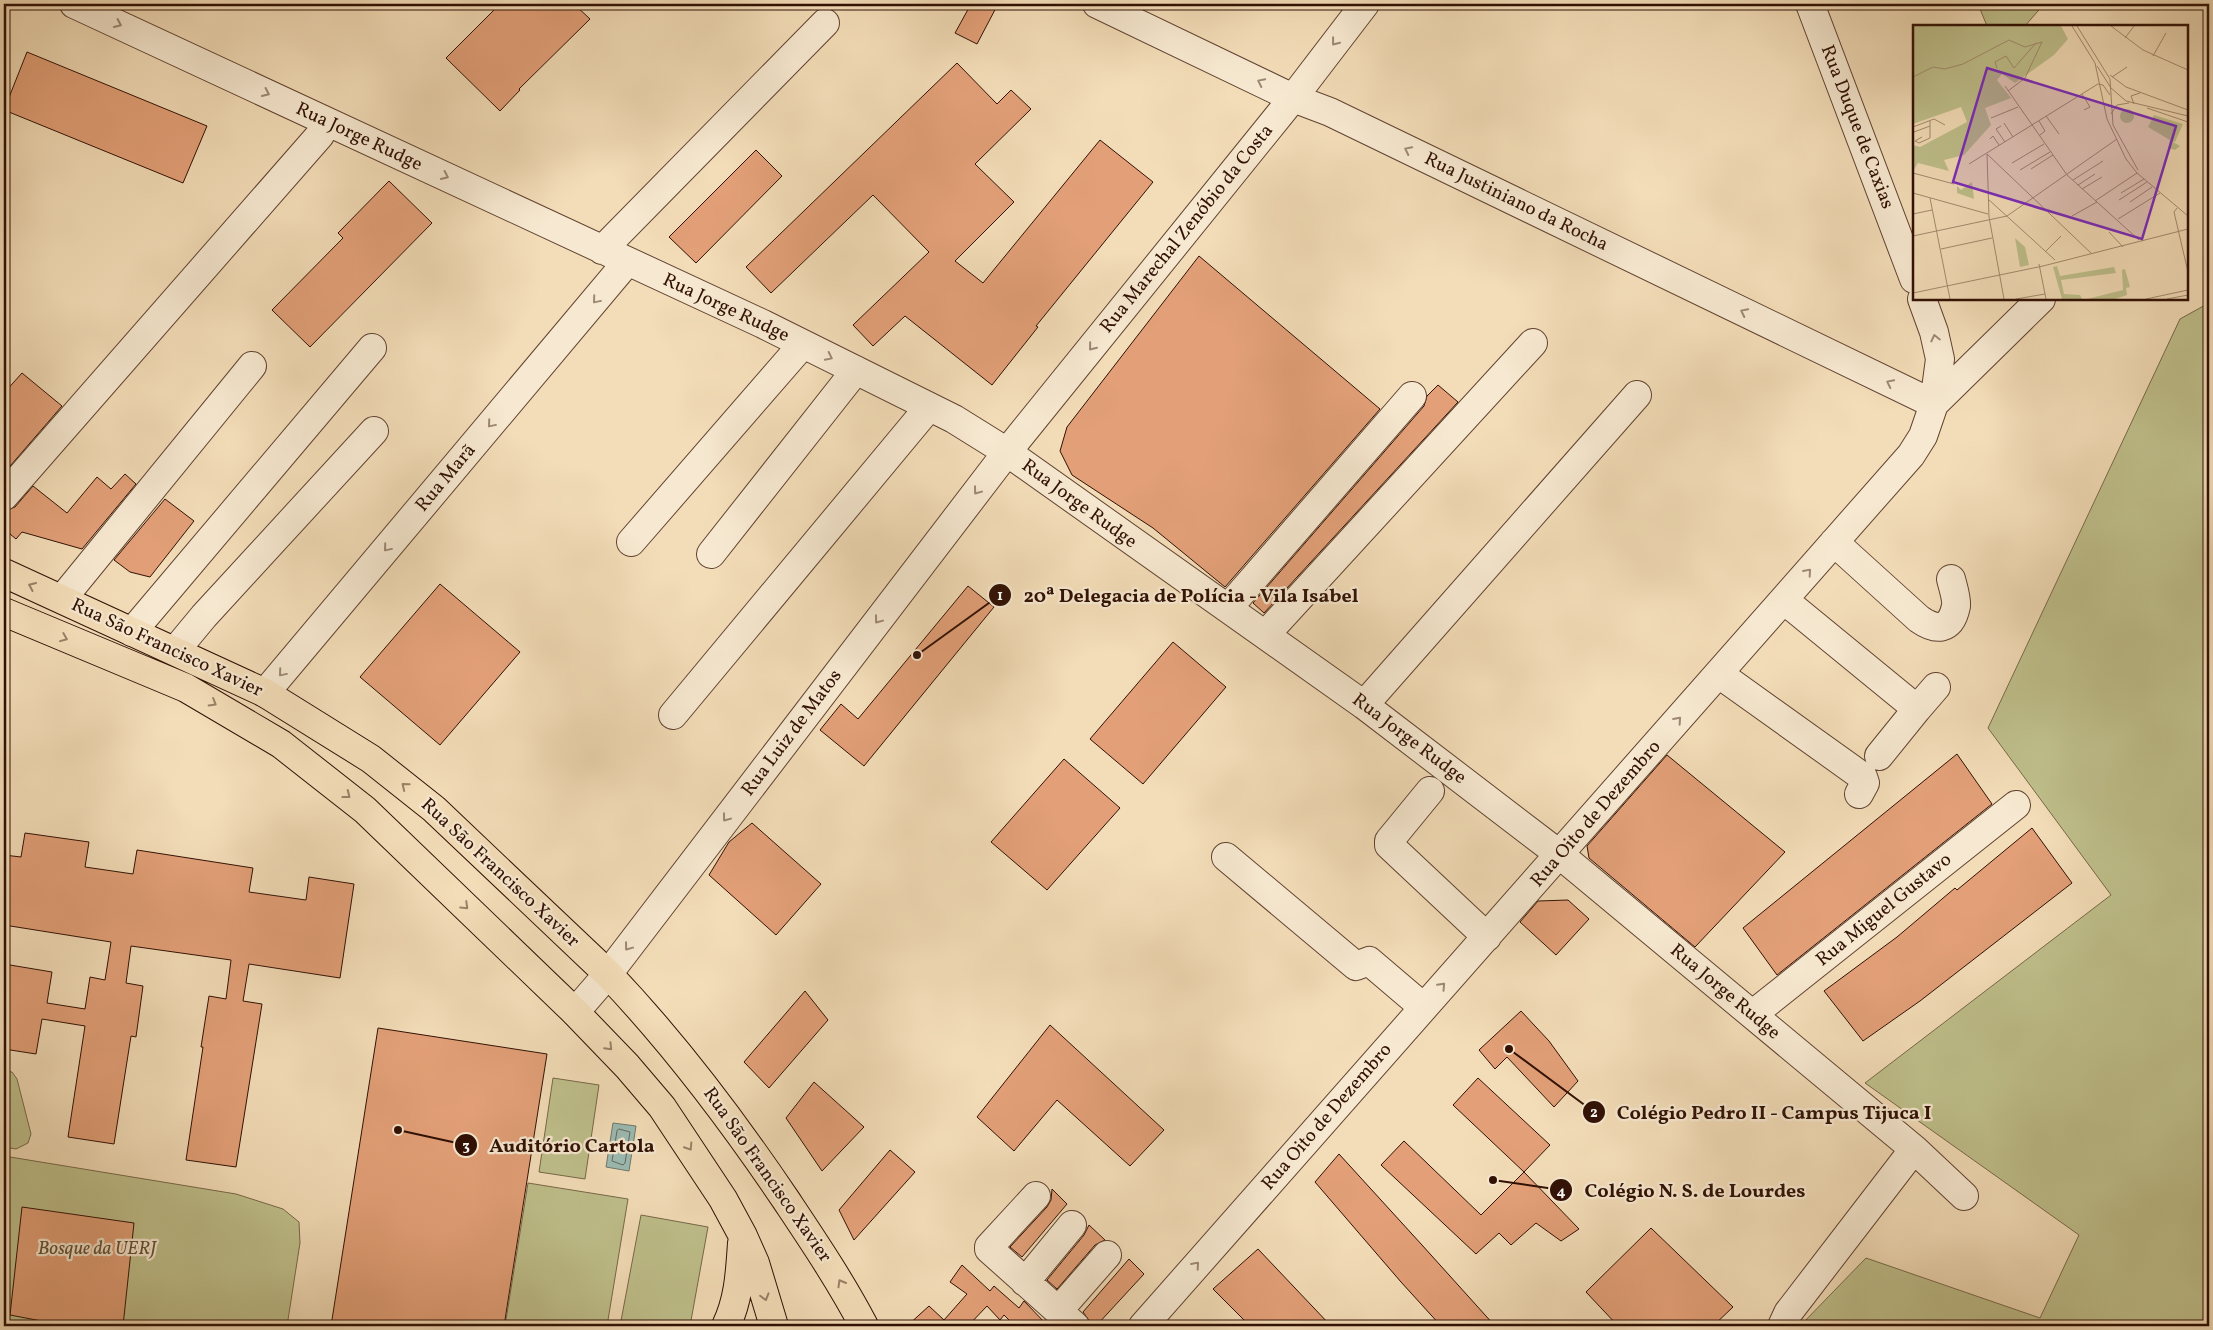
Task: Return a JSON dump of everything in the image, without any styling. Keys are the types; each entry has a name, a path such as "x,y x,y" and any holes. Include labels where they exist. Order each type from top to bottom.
{"main road":[{"name":"Rua São Francisco Xavier","path":"4,573 265,693 371,759 434,809 608,974 634,1001 714,1096 835,1273 864,1326"},
{"name":"Rua São Francisco Xavier","path":"4,612 186,688 281,744 365,810 575,1012 627,1066 662,1107 722,1199 743,1236 755,1262 774,1326"},
{"path":"726,1326 733,1312 739,1285 743,1236"}],"street":[{"name":"Rua Jorge Rudge","path":"74,4 803,344 954,419 1007,452 1364,704 1559,854 1914,1149 1964,1196"},
{"name":"Rua Justiniano da Rocha","path":"1097,4 1293,98 1330,112 1934,404"},
{"name":"Rua Marechal Zenóbio da Costa","path":"1007,452 1293,98 1365,4"},
{"name":"Rua Duque de Caxias","path":"1810,4 1913,276"},
{"path":"602,250 825,24"},
{"path":"4,496 320,135"},
{"name":"Rua Marã","path":"265,693 627,262"},
{"path":"1922,300 1934,332 1940,359 1934,404"},
{"name":"Rua Oito de Dezembro","path":"1143,1326 1911,455 1923,436 1934,404 2040,300"},
{"path":"1266,634 1533,343"},
{"path":"631,542 803,344"},
{"path":"132,632 372,348"},
{"path":"62,599 252,366"},
{"path":"712,554 856,370"},
{"path":"1364,704 1637,395"},
{"path":"1228,608 1412,396"},
{"path":"673,715 929,407"},
{"path":"175,651 204,616 374,431"},
{"name":"Rua Luiz de Matos","path":"575,1012 608,974 1007,452"},
{"path":"1834,542 1930,627 1939,628 1947,625 1952,618 1956,605 1951,579"},
{"path":"1784,600 1917,709"},
{"path":"1719,674 1863,777 1865,782 1859,794"},
{"path":"1879,756 1936,687"},
{"path":"1430,791 1389,841 1388,845 1487,936"},
{"name":"Rua Miguel Gustavo","path":"1753,1014 2016,805"},
{"path":"1226,856 1356,966 1369,962 1424,1007"},
{"path":"1782,1326 1788,1314 1914,1149"},
{"path":"1036,1196 989,1247 1066,1319 1107,1255"},
{"path":"1025,1282 1072,1225"}],"green space":[{"path":"1978,4 2044,4 2026,25 1987,25"},
{"path":"2209,303 2209,1326 1800,1326 1866,1258 2040,1318 2079,1235 1865,1083 2111,895 1988,728 2180,319"},
{"path":"4,1071 12,1072 17,1079 31,1134 28,1143 16,1149 4,1147"},
{"path":"553,1078 599,1085 585,1179 539,1172"},
{"name":"Bosque da UERJ","path":"4,1156 236,1194 283,1209 299,1222 300,1243 287,1326 4,1326"},
{"path":"528,1183 628,1199 607,1326 505,1326"},
{"path":"641,1215 708,1227 690,1326 620,1326"}],"water":[{"path":"613,1123 636,1126 629,1171 606,1167"}],"building":[{"path":"500,4 574,4 590,19 519,89 500,111 446,58"},
{"path":"971,4 998,4 977,44 955,33"},
{"path":"27,52 207,126 183,183 4,110"},
{"path":"957,63 997,104 1011,90 1031,109 975,164 1014,202 955,261 983,283 1100,140 1153,182 1036,326 1038,327 992,385 905,316 873,346 853,325 929,252 873,195 771,293 746,267"},
{"path":"756,150 782,176 696,263 669,237"},
{"path":"389,181 432,223 310,347 272,310 343,238 338,233"},
{"path":"1199,256 1380,409 1225,587 1153,528 1072,475 1060,451 1067,427"},
{"path":"22,373 62,406 4,473 4,393"},
{"path":"1438,385 1458,402 1264,613 1253,603 1424,406 1427,396"},
{"path":"125,474 136,484 82,549 22,532 16,539 4,529 4,511 15,507 33,486 67,513 97,477 111,489"},
{"path":"165,499 194,521 150,577 130,572 114,560"},
{"path":"440,584 520,652 440,745 360,677"},
{"path":"968,586 994,607 864,766 820,730 841,704 858,719"},
{"path":"1173,642 1226,687 1143,784 1090,739"},
{"path":"1957,754 1992,804 1777,975 1743,928"},
{"path":"1667,755 1785,852 1695,947 1589,858 1587,846"},
{"path":"1064,759 1120,808 1047,890 991,842"},
{"path":"752,823 821,884 776,935 709,875 729,842"},
{"path":"2032,828 2072,883 1920,1001 1863,1041 1824,991 1897,937 1955,888 1957,890"},
{"path":"25,833 89,842 85,867 133,874 137,850 253,868 249,892 306,900 309,877 354,884 340,978 249,964 243,1001 262,1004 236,1167 186,1160 209,996 226,999 231,960 131,946 126,983 143,986 136,1037 131,1036 114,1144 68,1137 85,1026 42,1019 36,1054 4,1049 4,964 52,972 47,1003 85,1009 90,977 105,980 111,942 4,925 4,855 21,857"},
{"path":"1568,900 1589,919 1556,955 1520,922 1538,901"},
{"path":"805,991 828,1020 769,1088 744,1062"},
{"path":"1521,1011 1549,1041 1578,1081 1554,1107 1507,1057 1495,1069 1479,1050"},
{"path":"1050,1025 1164,1130 1130,1166 1057,1100 1014,1151 977,1117"},
{"path":"378,1028 547,1054 504,1326 331,1326"},
{"path":"1478,1078 1550,1145 1524,1172 1453,1105"},
{"path":"814,1082 864,1127 822,1171 786,1118"},
{"path":"1404,1141 1481,1215 1524,1172 1579,1229 1561,1241 1536,1223 1511,1245 1499,1233 1476,1254 1381,1165"},
{"path":"890,1150 915,1172 854,1240 839,1210"},
{"path":"1339,1154 1495,1326 1441,1326 1401,1282 1315,1182"},
{"path":"1052,1189 1067,1204 1022,1257 1010,1247 1047,1207 1051,1200"},
{"path":"22,1207 134,1223 123,1326 68,1326 10,1315"},
{"path":"1089,1225 1105,1240 1095,1245 1057,1289 1047,1280 1084,1235"},
{"path":"1651,1228 1733,1307 1713,1326 1618,1326 1586,1292"},
{"path":"1258,1249 1331,1326 1250,1326 1213,1289"},
{"path":"1129,1259 1144,1274 1096,1326 1093,1326 1083,1312"},
{"path":"962,1265 990,1291 994,1286 1019,1308 1024,1301 1048,1326 1004,1326 1009,1320 1004,1315 1000,1320 987,1306 968,1326 907,1326 929,1306 944,1320 967,1294 950,1282"}],"place":[{"name":"20ª Delegacia de Polícia - Vila Isabel","path":"917,655"},
{"name":"Colégio Pedro II - Campus Tijuca I","path":"1509,1049"},
{"name":"Auditório Cartola","path":"398,1130"},
{"name":"Colégio N. S. de Lourdes","path":"1493,1180"}]}
